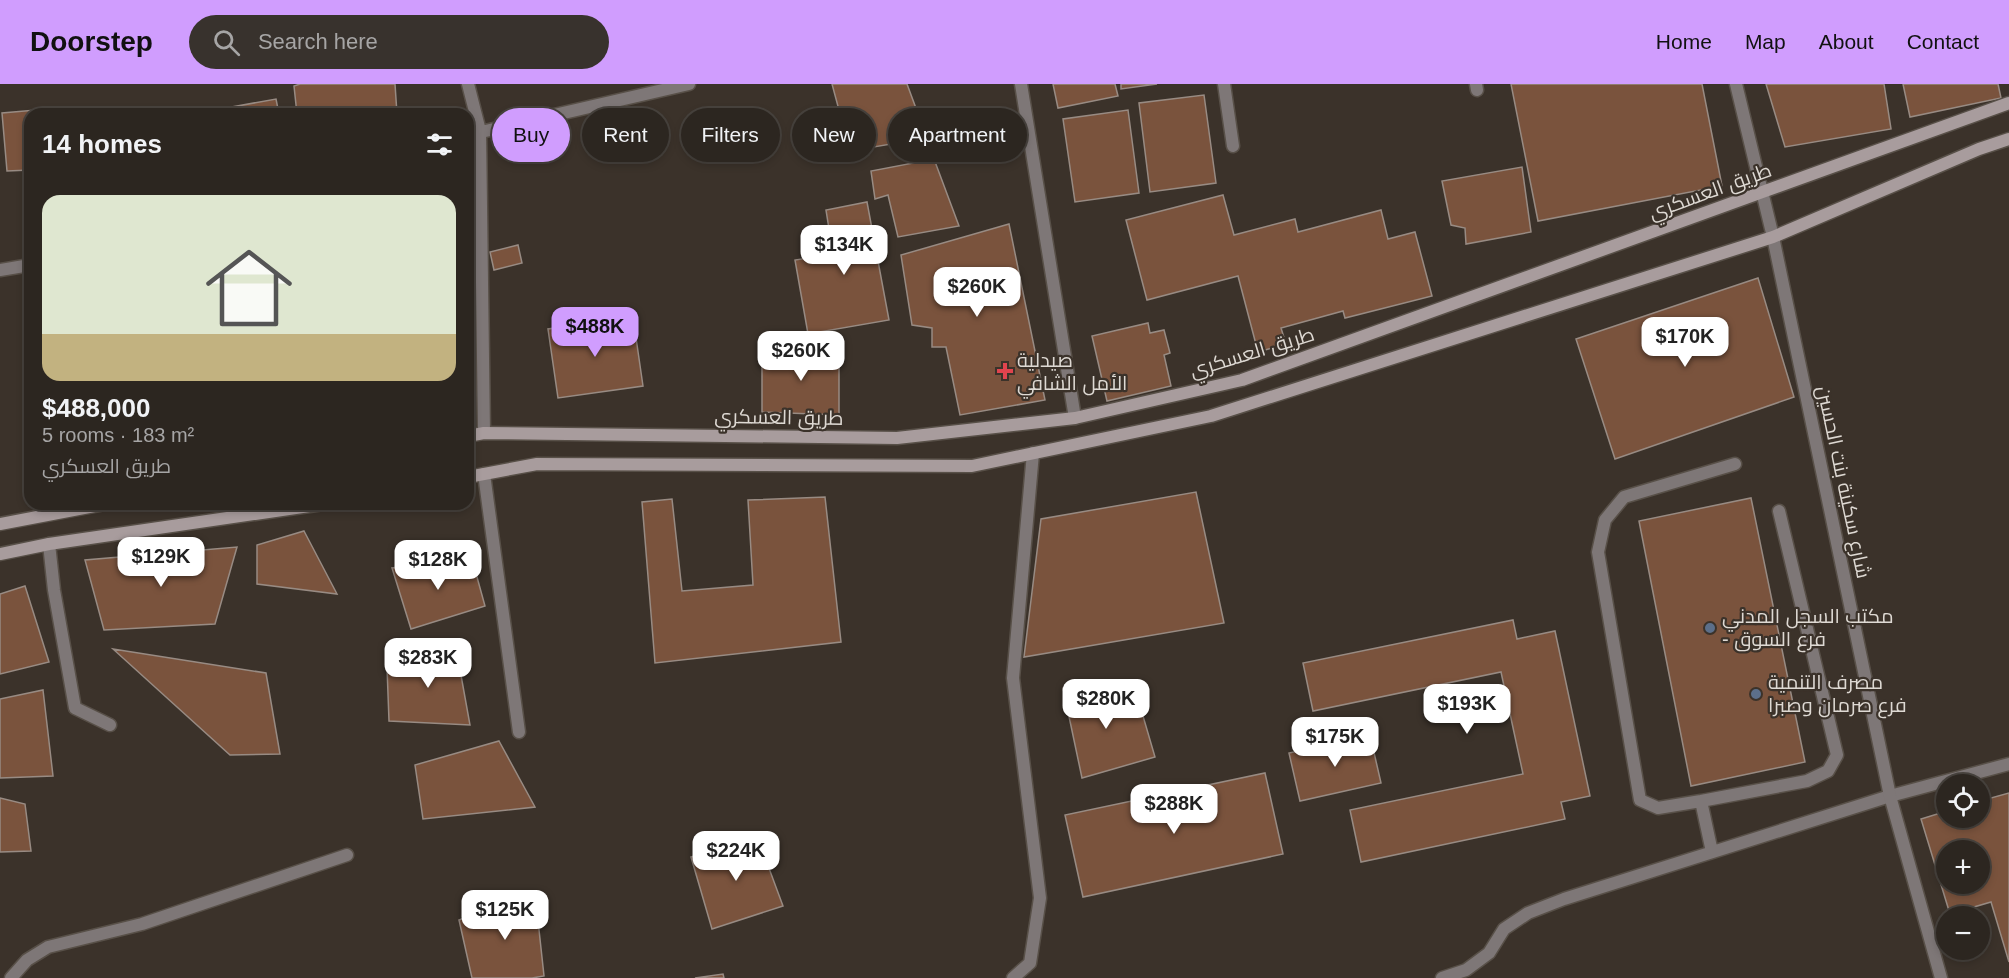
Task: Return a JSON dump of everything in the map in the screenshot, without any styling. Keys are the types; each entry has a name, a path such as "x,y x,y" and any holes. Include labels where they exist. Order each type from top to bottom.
{"street":[{"path":"468,84 480,131 484,433"},
{"path":"474,133 689,84"},
{"path":"1021,84 1075,418"},
{"path":"1224,84 1233,146"},
{"name":"شارع سكينة بنت الحسين","path":"1736,84 1773,237 1890,796 1941,978"},
{"name":"طريق العسكري","path":"474,435 484,433 897,438 1075,418 1242,380 2009,103"},
{"path":"474,476 537,464 972,466 1211,416 1773,237 1979,149 2009,139"},
{"path":"0,270 24,266"},
{"path":"1013,978 1030,963 1040,898 1013,678 1033,453"},
{"path":"1735,464 1624,497 1605,520 1598,552 1640,800 1658,808 1807,781 1828,771 1837,755 1779,511"},
{"path":"484,474 519,732"},
{"path":"0,524 74,510"},
{"path":"0,554 49,544 281,510"},
{"path":"49,544 54,590 75,708 110,725"},
{"path":"1442,978 1466,970 1489,953 1504,929 1528,913 1564,899 1890,796 2009,764"},
{"path":"1701,801 1712,852"},
{"path":"11,978 27,960 48,947 142,924 347,855"}],"building":[{"path":"300,84 395,84 397,108 296,108 294,86"},
{"path":"832,84 907,84 916,108 888,108 888,145 876,147 876,108 838,108"},
{"path":"1053,84 1115,84 1118,96 1058,108"},
{"path":"1121,84 1157,84 1121,89"},
{"path":"1511,84 1702,84 1722,186 1538,221"},
{"path":"1766,84 1884,84 1891,129 1785,147"},
{"path":"1903,84 1998,84 2001,98 1910,117"},
{"path":"1204,95 1216,183 1150,192 1139,103"},
{"path":"276,99 278,108 226,108"},
{"path":"1128,110 1139,193 1075,202 1063,119"},
{"path":"24,111 24,170 7,171 2,113"},
{"path":"918,162 935,162 959,226 898,237 888,195 875,199 871,171"},
{"path":"1522,167 1531,232 1466,244 1465,228 1451,225 1442,181"},
{"path":"1223,195 1234,235 1295,219 1298,232 1381,210 1388,239 1415,232 1432,296 1345,318 1343,311 1281,328 1286,344 1258,352 1238,276 1147,300 1126,220"},
{"path":"867,202 889,320 808,334 795,260 833,254 826,210"},
{"path":"1009,224 1045,400 960,415 946,347 932,347 932,328 912,325 901,255"},
{"path":"518,245 522,263 494,270 490,252"},
{"path":"1758,278 1794,397 1615,459 1576,339"},
{"path":"633,317 643,386 558,398 548,329"},
{"path":"1148,323 1150,333 1164,330 1170,353 1164,355 1171,386 1107,401 1092,336"},
{"path":"839,349 839,415 762,412 762,352"},
{"path":"1196,492 1224,623 1024,657 1041,519"},
{"path":"825,497 841,642 655,663 642,502 672,499 682,591 753,585 748,500"},
{"path":"1751,498 1805,762 1691,786 1639,521"},
{"path":"304,531 337,594 257,584 257,545"},
{"path":"237,547 215,624 104,630 85,560"},
{"path":"472,559 485,606 411,629 392,568"},
{"path":"25,586 49,662 0,674 0,594"},
{"path":"1513,620 1517,639 1555,631 1590,796 1561,802 1565,819 1361,862 1350,810 1523,774 1501,672 1313,711 1303,663"},
{"path":"455,642 470,725 389,721 387,667"},
{"path":"113,649 266,673 280,754 230,755"},
{"path":"1098,681 1110,705 1136,692 1155,757 1082,778 1063,688"},
{"path":"43,690 53,776 0,778 0,699"},
{"path":"1370,735 1381,783 1300,801 1289,753"},
{"path":"499,741 535,807 423,819 415,765"},
{"path":"1265,773 1283,854 1083,897 1065,815"},
{"path":"2009,793 2009,962 1991,902 1977,906 1948,906 1944,894 1990,894 1990,840 1936,840 1936,868 1921,819 1936,814 1936,828 1990,828 1990,798"},
{"path":"0,798 25,804 31,851 0,852"},
{"path":"757,836 783,906 712,929 691,857"},
{"path":"535,893 544,976 472,978 459,920"},
{"path":"723,974 724,978 695,978"}],"place":[{"name":"صيدلية الأمل الشافي","path":"1005,371"},
{"name":"مكتب السجل المدني - فرع السوق","path":"1710,628"},
{"name":"مصرف التنمية فرع صرمان وصبرا","path":"1756,694"}]}
